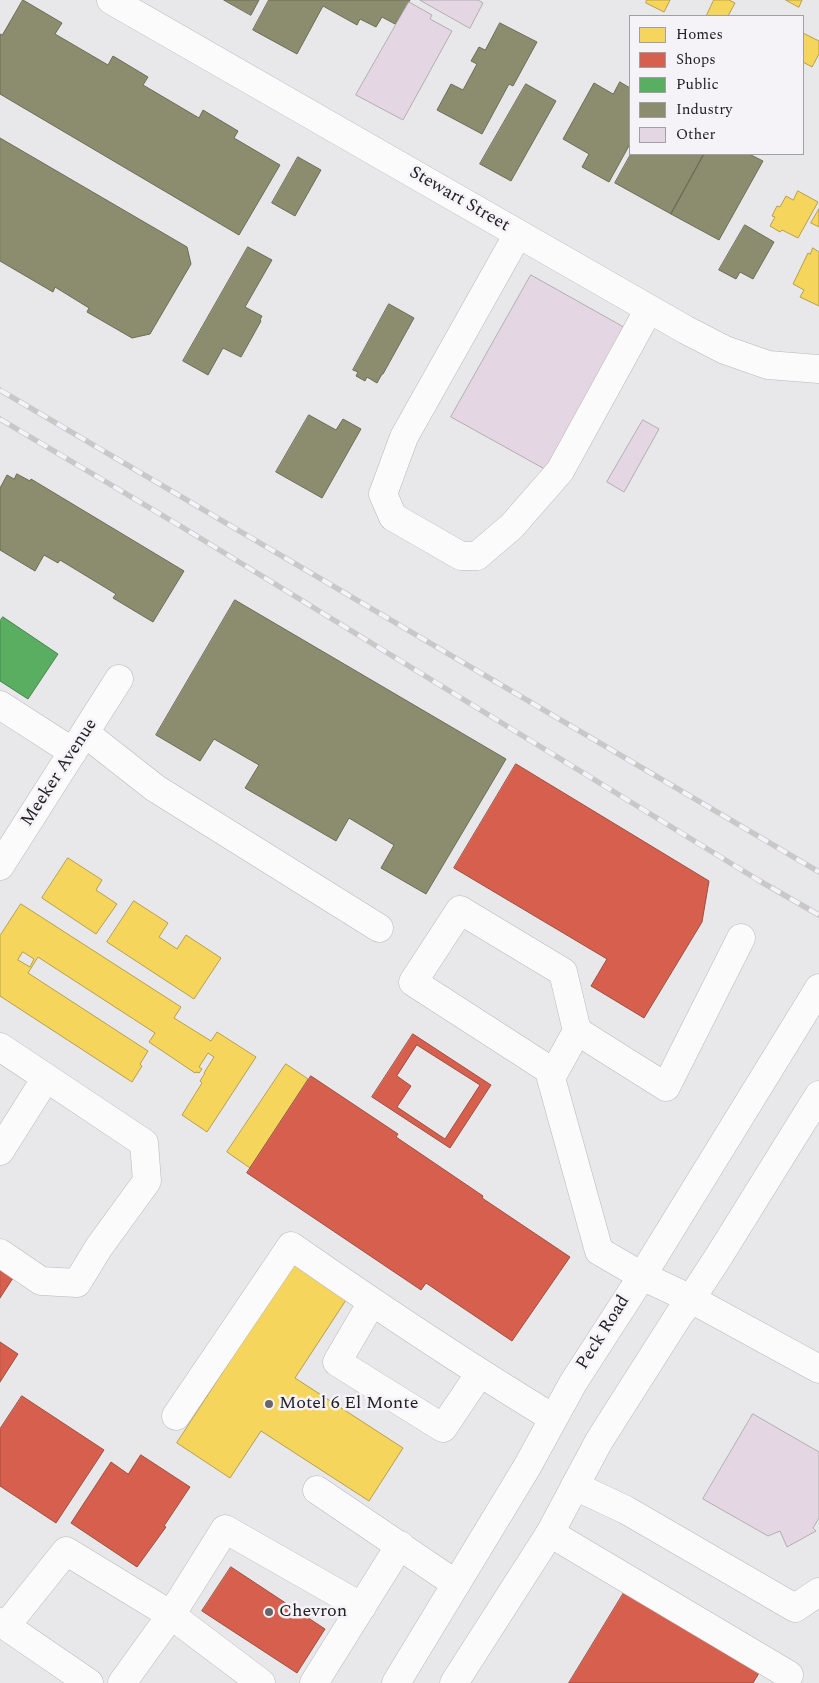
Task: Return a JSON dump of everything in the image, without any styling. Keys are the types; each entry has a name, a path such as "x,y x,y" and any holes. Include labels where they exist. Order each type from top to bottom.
{"main road":[{"name":"Stewart Street","path":"111,0 686,330 725,350 768,365 819,369"},
{"path":"518,234 404,437 383,494 393,517 461,556 478,556 512,526 560,471 649,310"},
{"name":"Meeker Avenue","path":"0,866 119,679"},
{"path":"0,705 79,743 155,788 379,928"},
{"path":"554,1073 413,982 460,910 562,972 577,1031 554,1073 551,1078 599,1251 642,1276 691,1299 819,1369"},
{"path":"577,1031 666,1087 741,938"},
{"name":"Peck Road","path":"396,1683 527,1467 573,1383 642,1276 819,988"},
{"path":"0,1047 144,1143 147,1181 99,1247 78,1283 42,1281 0,1252"},
{"path":"0,1151 46,1078"},
{"path":"454,1683 550,1533 599,1442 819,1096"},
{"path":"176,1416 291,1246 480,1373 553,1418"},
{"path":"372,1302 337,1362 443,1428 480,1373"},
{"path":"575,1486 626,1510 807,1610 819,1592"},
{"path":"317,1490 456,1584"},
{"path":"122,1683 171,1615 225,1529 362,1607"},
{"path":"550,1533 789,1675"},
{"path":"314,1683 400,1545"},
{"path":"89,1683 3,1624 66,1551 171,1615 260,1683"}],"building: Homes":[{"path":"647,0 670,0 664,12 646,3"},
{"path":"714,0 729,0 735,3 729,15 707,15"},
{"path":"786,0 802,0 799,7"},
{"path":"804,34 819,41 819,54 812,67 804,63"},
{"path":"798,191 818,202 798,238 782,230 780,232 770,226 775,217 772,216 777,206 780,207 786,196 793,200"},
{"path":"819,209 819,227 811,223"},
{"path":"813,248 819,252 819,306 800,297 804,290 793,284 808,253 810,254"},
{"path":"68,858 102,880 96,890 117,904 96,934 42,898"},
{"path":"134,901 168,923 159,937 177,949 186,935 221,958 194,999 107,942"},
{"path":"21,904 181,1007 174,1018 211,1041 217,1032 256,1057 207,1132 182,1115 202,1083 200,1081 214,1057 208,1053 199,1067 202,1069 199,1073 195,1073 149,1042 155,1033 38,957 28,973 148,1051 140,1064 142,1066 132,1082 0,996 0,936","holes":["23,952 34,959 30,967 18,960"]},
{"path":"286,1064 308,1079 250,1168 227,1152"},
{"name":"Motel 6 El Monte","path":"295,1262 348,1297 295,1378 403,1448 369,1501 261,1431 230,1478 177,1443"}],"building: Shops":[{"path":"516,764 709,881 702,922 644,1018 591,986 607,959 454,868"},
{"path":"413,1034 491,1085 450,1148 372,1097","holes":["417,1045 480,1085 445,1139 397,1107 411,1086 397,1076"]},
{"path":"311,1076 398,1134 396,1137 570,1257 512,1341 426,1283 421,1290 247,1173"},
{"path":"0,1270 13,1278 0,1298"},
{"path":"0,1342 18,1354 0,1382"},
{"path":"22,1396 104,1450 56,1523 0,1486 0,1429"},
{"path":"141,1455 190,1487 164,1526 166,1527 137,1567 71,1523 111,1462 128,1474"},
{"path":"231,1567 325,1629 297,1673 202,1611"},
{"path":"625,1591 759,1673 753,1683 569,1683"}],"building: Public":[{"path":"3,617 58,654 28,699 0,681 0,621"}],"building: Industry":[{"path":"23,0 62,23 55,34 108,65 113,56 148,77 143,85 199,118 203,110 238,131 234,138 280,165 239,235 0,94 0,34 2,35"},
{"path":"224,0 259,0 251,15"},
{"path":"269,0 410,0 395,24 382,17 376,27 360,19 357,25 323,6 297,54 253,30"},
{"path":"500,23 537,42 513,86 509,84 482,134 437,110 451,84 463,90 477,64 471,61 479,47 485,50"},
{"path":"620,82 629,87 629,146 609,182 582,167 589,154 563,139 594,83 613,94"},
{"path":"526,84 556,101 511,181 480,164"},
{"path":"0,138 187,247 191,264 150,334 132,338 87,312 89,308 55,287 53,292 0,261"},
{"path":"630,155 703,155 671,214 615,183"},
{"path":"703,155 751,155 763,161 719,240 671,214"},
{"path":"298,157 321,170 295,216 272,203"},
{"path":"745,225 774,242 753,279 740,272 736,279 719,270"},
{"path":"248,247 272,260 245,307 262,316 261,321 241,357 223,348 208,375 183,361"},
{"path":"389,304 414,318 377,383 367,377 365,381 356,376 358,372 353,370"},
{"path":"309,415 336,430 343,419 361,429 322,498 276,472"},
{"path":"17,474 30,481 31,479 184,571 153,622 113,598 116,594 60,560 58,563 44,555 35,571 0,550 0,488 7,475 14,479"},
{"path":"235,600 506,759 426,894 381,868 394,845 349,818 336,841 245,788 259,765 214,739 200,761 156,735"}],"building: Other":[{"path":"420,0 478,0 483,3 470,28"},
{"path":"409,2 432,15 430,19 452,31 403,120 356,95"},
{"path":"531,275 629,330 550,472 451,417"},
{"path":"643,420 659,429 624,492 607,482"},
{"path":"753,1414 819,1452 819,1518 813,1528 816,1531 787,1547 780,1531 768,1536 703,1499"}],"railway":[{"path":"0,390 819,872"},
{"path":"0,419 182,527 758,880 819,915"}],"place":[{"name":"Motel 6 El Monte","path":"269,1404"},
{"name":"Chevron","path":"269,1612"}]}
